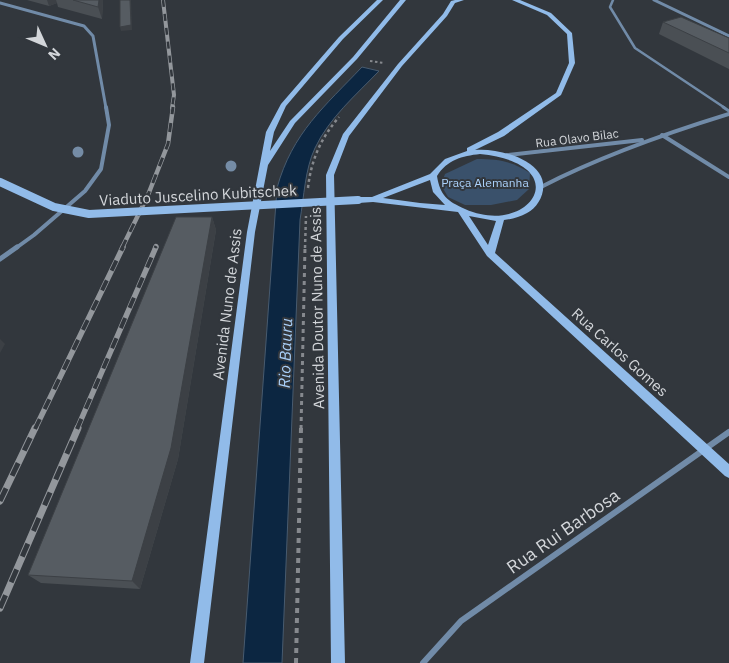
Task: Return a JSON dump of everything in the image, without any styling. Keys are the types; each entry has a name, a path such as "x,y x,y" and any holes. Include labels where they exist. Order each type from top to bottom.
{"main road":[{"path":"263,168 270,132 283,105 341,38 380,0"},
{"name":"Avenida Nuno de Assis","path":"197,663 251,232 263,168 292,122 355,58 403,0"},
{"name":"Avenida Doutor Nuno de Assis","path":"338,663 330,175 346,136 400,65 445,14 453,2 461,0"},
{"path":"464,153 496,153 530,168 538,177 541,187 537,201 523,212 501,217 481,216 457,210 436,193 433,176 439,166 450,158 501,134 559,94 572,63 570,34 549,14 515,0"},
{"path":"496,153 501,134"},
{"name":"Viaduto Juscelino Kubitschek","path":"373,199 433,176"},
{"name":"Viaduto Juscelino Kubitschek","path":"0,182 54,207 89,214 373,199 457,210"},
{"name":"Rua Carlos Gomes","path":"457,210 490,254 729,472"},
{"path":"490,254 501,217"}],"street":[{"path":"654,0 729,36"},
{"path":"0,3 84,26 93,36 109,125 100,169 85,192 34,235 0,259"},
{"name":"Rua Olavo Bilac","path":"506,156 650,138 729,112"},
{"path":"662,135 729,177"},
{"name":"Rua Olavo Bilac","path":"541,187 574,169 650,138"},
{"name":"Rua Rui Barbosa","path":"422,663 461,621 729,432"}],"lane":[{"path":"613,0 610,7 635,48 729,112"}],"path":[{"path":"355,58 400,65"}],"green space":[{"name":"Praça Alemanha","path":"477,159 505,162 530,173 529,189 517,200 491,205 465,205 448,197 441,185 445,174"}],"water":[{"name":"Rio Bauru","path":"362,67 379,71 335,117 315,148 307,174 300,220 282,663 243,663 277,188 291,151 301,136 323,108"}],"building":[{"path":"73,0 99,0 98,7"},
{"path":"120,0 130,0 131,25 120,27"},
{"path":"681,17 729,38 729,53 663,22"},
{"path":"176,217 212,217 171,448 132,581 28,575"}],"railway":[{"path":"163,0 174,95 172,108"},
{"path":"122,248 148,195 168,144 173,107"},
{"path":"35,429 123,247"},
{"path":"77,429 156,247"},
{"path":"0,501 35,428"},
{"path":"0,608 78,428"}]}
